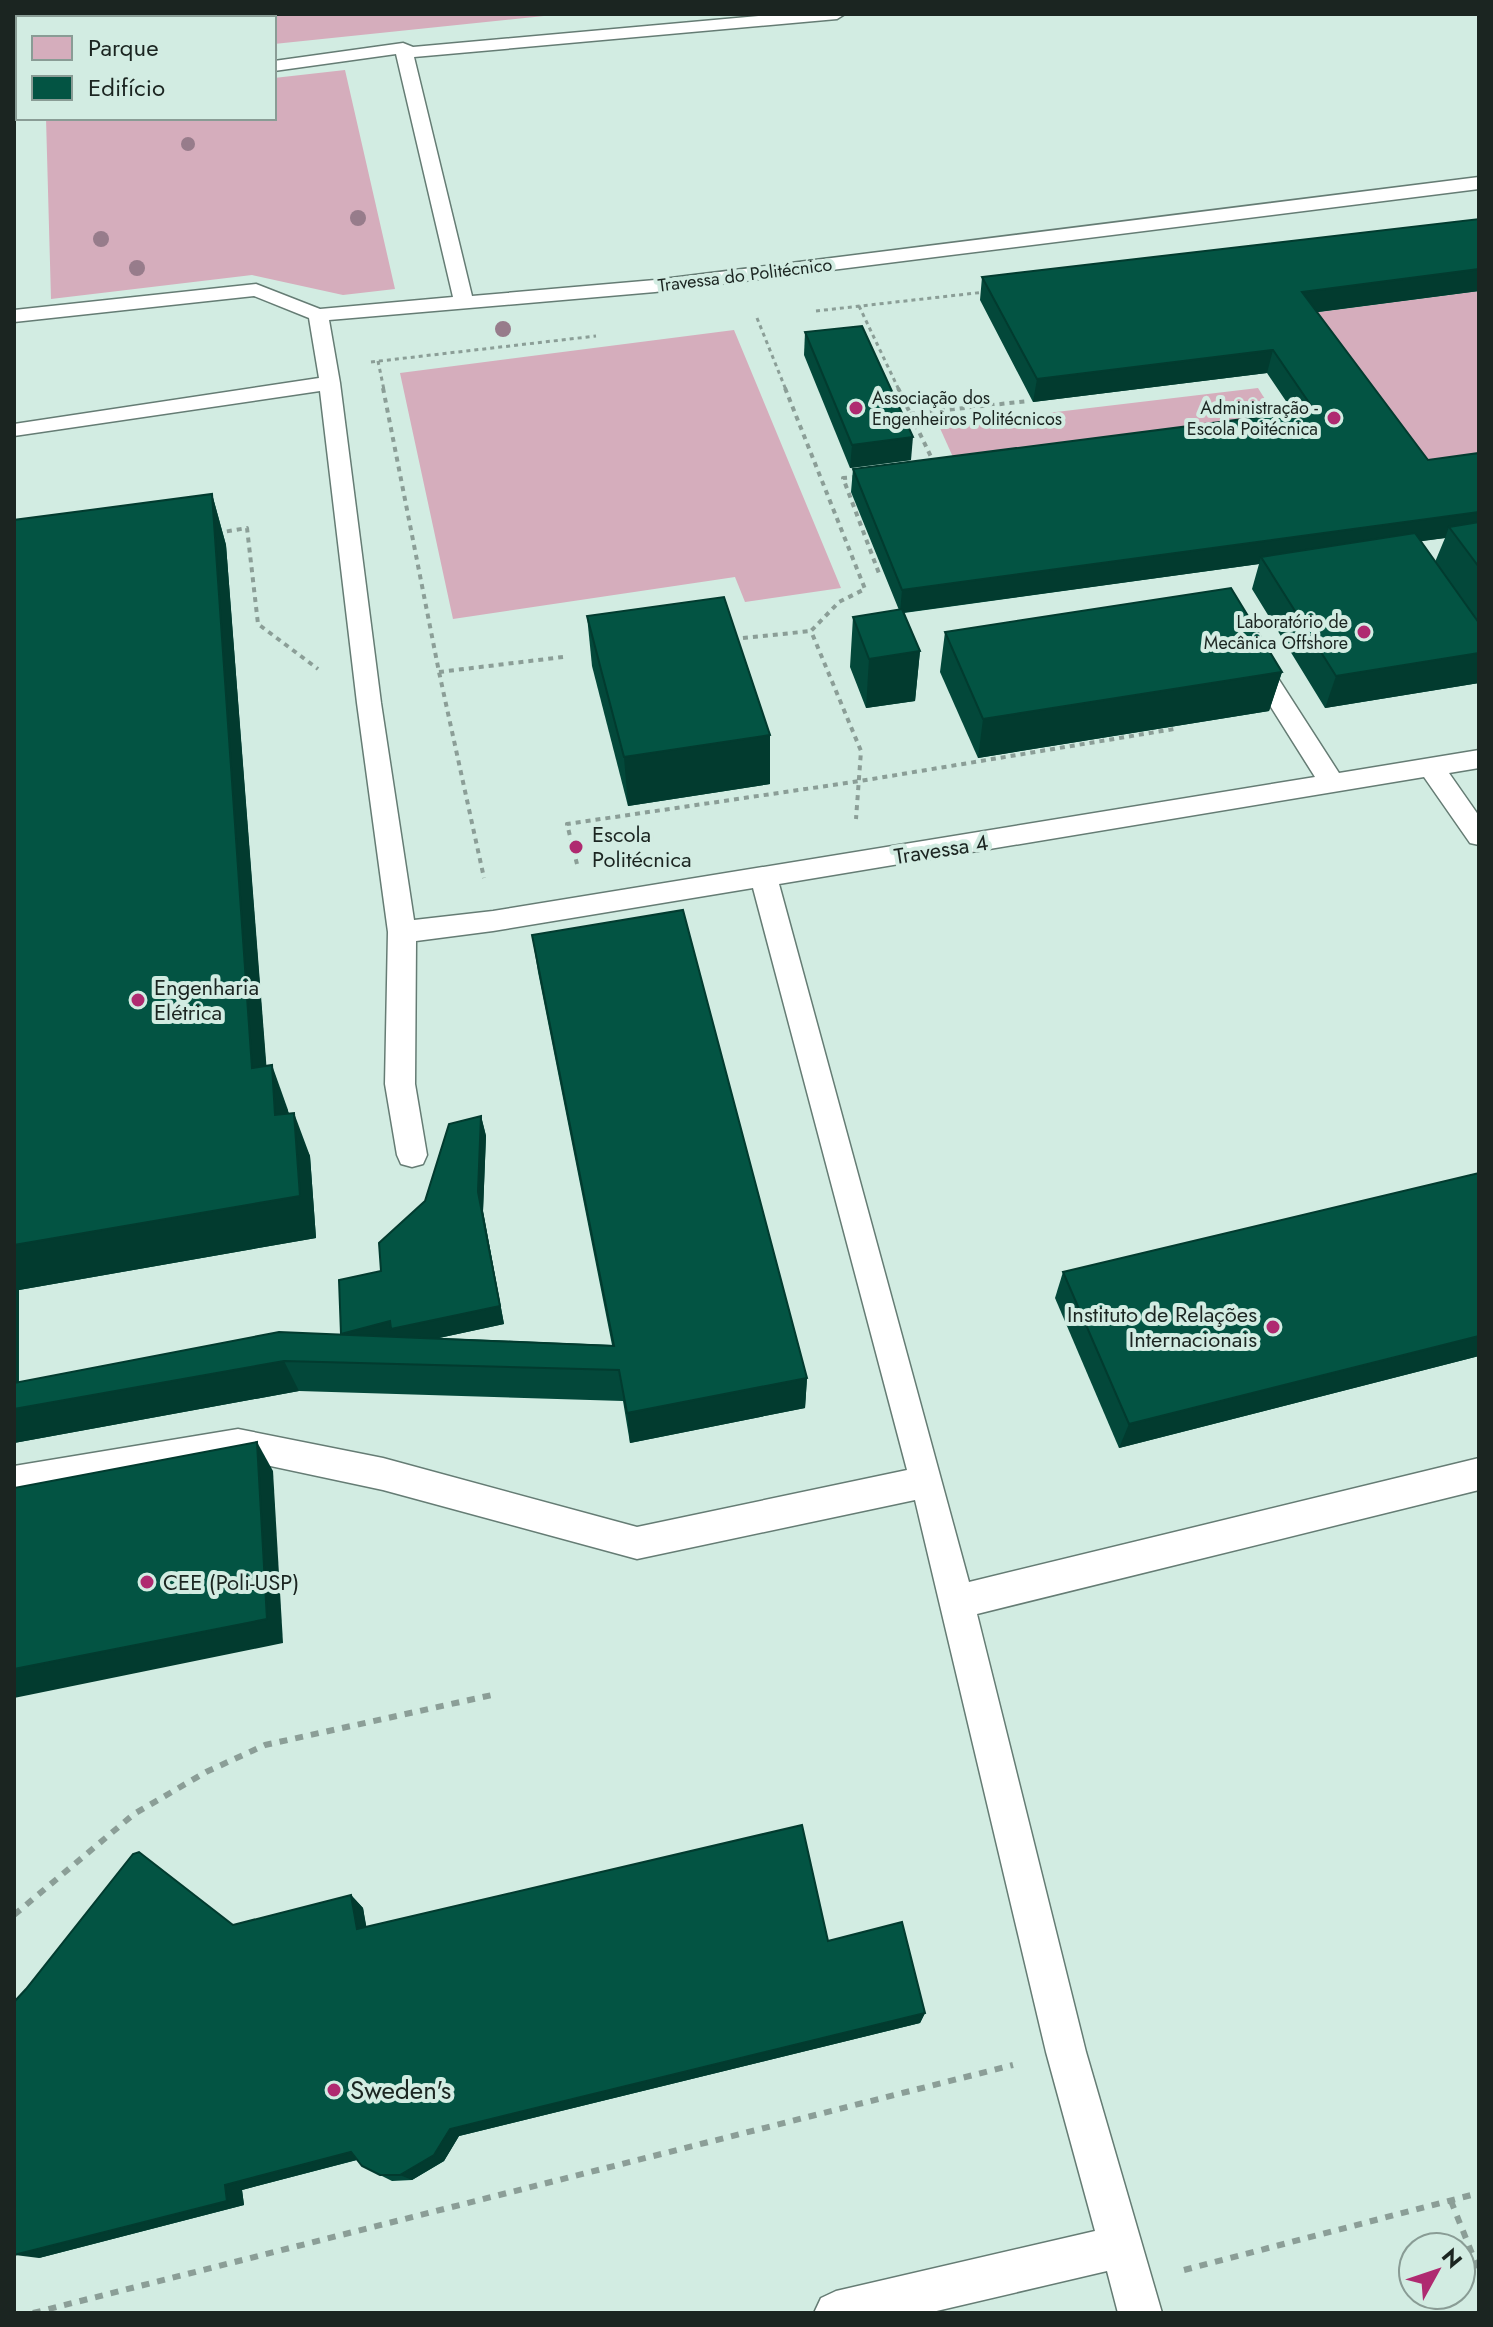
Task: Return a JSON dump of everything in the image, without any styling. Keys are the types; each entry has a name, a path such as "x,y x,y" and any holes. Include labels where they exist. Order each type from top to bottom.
{"lane":[{"path":"276,66 533,33 755,14"},
{"path":"276,57 403,48 410,52 837,14"},
{"path":"403,48 464,302"},
{"name":"Travessa do Politécnico","path":"14,316 256,290 318,315 655,286 1479,183"},
{"path":"318,315 402,932 400,1084 412,1155"},
{"path":"14,430 328,375"},
{"path":"1241,642 1333,784"},
{"name":"Travessa 4","path":"402,932 493,921 1479,759"},
{"path":"1431,767 1479,836"},
{"path":"763,876 927,1482 1066,2052 1131,2281 836,2313"},
{"path":"14,1482 238,1444 383,1474 637,1543 927,1482"},
{"path":"958,1602 1479,1474"}],"path":[{"path":"816,311 986,292"},
{"path":"859,306 937,468"},
{"path":"732,640 811,631 839,602 865,589 757,318"},
{"path":"328,375 378,361 607,335"},
{"path":"378,361 439,672 493,921"},
{"path":"910,414 1028,401"},
{"path":"858,476 843,478 880,576"},
{"path":"216,533 247,528 258,624 300,657"},
{"path":"811,631 861,751 860,781"},
{"path":"439,672 563,657"},
{"path":"586,905 567,824 860,781 1174,729"},
{"path":"14,1915 134,1814 217,1767 265,1745 492,1695"},
{"path":"38,2312 1066,2052"},
{"path":"1131,2281 1479,2193"},
{"path":"1450,2201 1479,2271"}],"green space":[{"path":"563,14 276,44 276,16 52,16"},
{"path":"345,70 395,289 343,295 252,275 51,299 46,120 276,120 276,78"},
{"path":"1479,291 1479,475 1420,483 1296,315"},
{"path":"734,330 841,588 745,602 735,577 453,619 400,373"},
{"path":"1258,388 1282,426 957,466 939,426"}],"building":[{"name":"Administração - Escola Poitécnica","path":"1479,219 1479,269 1302,292 1428,460 1479,453 1479,512 902,590 853,469 1314,410 1273,350 1037,379 982,277"},
{"name":"Associação dos Engenheiros Politécnicos","path":"862,326 913,437 852,445 805,332"},
{"name":"Engenharia Elétrica","path":"212,494 252,1068 272,1065 275,1115 294,1113 300,1196 14,1245 14,520"},
{"path":"1479,522 1479,567 1449,527"},
{"name":"Laboratório de Mecânica Offshore","path":"1415,533 1479,623 1479,653 1336,676 1261,557"},
{"path":"1231,588 1282,672 983,719 945,632"},
{"path":"724,597 770,735 624,757 587,616"},
{"path":"902,609 920,651 869,659 853,617"},
{"path":"683,910 807,1378 627,1413 619,1370 284,1361 14,1409 14,1383 279,1332 614,1346 532,935"},
{"path":"481,1116 478,1192 500,1306 391,1329 390,1321 341,1334 339,1280 381,1271 379,1243 425,1201 449,1124"},
{"name":"Instituto de Relações Internacionais","path":"1479,1173 1479,1336 1129,1424 1063,1272"},
{"name":"CEE (Poli-USP)","path":"257,1442 267,1619 14,1669 14,1488"},
{"name":"Sweden's","path":"802,1825 828,1941 902,1922 925,2013 450,2129 434,2155 400,2175 380,2175 362,2166 351,2152 225,2185 227,2201 14,2255 14,2002 133,1854 139,1852 233,1925 351,1895 357,1929"}],"place":[{"name":"Associação dos Engenheiros Politécnicos","path":"856,408"},
{"name":"Administração - Escola Poitécnica","path":"1334,418"},
{"name":"Laboratório de Mecânica Offshore","path":"1364,632"},
{"name":"Escola Politécnica","path":"576,847"},
{"name":"Engenharia Elétrica","path":"138,1000"},
{"name":"Instituto de Relações Internacionais","path":"1273,1327"},
{"name":"CEE (Poli-USP)","path":"147,1582"},
{"name":"Sweden's","path":"334,2090"}]}
